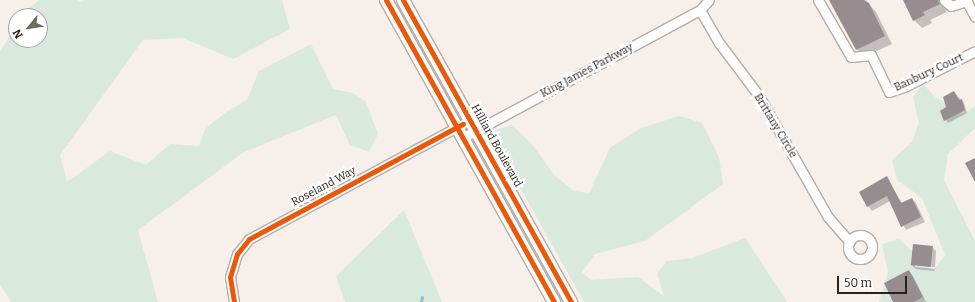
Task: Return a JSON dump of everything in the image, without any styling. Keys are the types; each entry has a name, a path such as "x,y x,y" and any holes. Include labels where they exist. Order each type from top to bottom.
{"main road":[{"path":"386,0 554,302"},
{"name":"Hilliard Boulevard","path":"403,0 571,302"}],"street":[{"name":"King James Parkway","path":"473,126 700,10 709,0"},
{"name":"Banbury Court","path":"818,0 851,57 871,55 889,92 906,86 975,51"},
{"path":"944,0 951,6 966,0 975,17"},
{"name":"Brittany Circle","path":"700,10 720,44 759,96 828,217 850,242"},
{"name":"Roseland Way","path":"234,302 230,277 237,254 249,239 473,126"}],"green space":[{"path":"39,0 76,0 81,2 85,0 282,0 290,29 233,59 183,38 143,40 60,155 67,182 110,151 146,165 170,144 199,146 205,129 226,112 247,100 259,71 311,44 333,89 353,93 366,102 378,134 369,152 350,145 336,115 244,152 138,230 158,302 11,302 0,285 0,52 8,38 8,48 48,48 48,8 30,8"},
{"path":"398,4 459,111 457,113 455,114 396,7"},
{"path":"923,84 934,96 962,115 975,106 975,128 948,154 944,180 975,241 975,302 879,302 888,272 882,244 899,239 933,270 945,255 922,198 897,180 892,160 912,142 919,123 913,97"},
{"path":"679,116 702,123 719,157 723,184 645,241 595,254 582,272 591,280 638,277 664,296 657,274 667,261 692,258 745,238 787,302 584,302 489,132 512,125 532,144 554,175 574,191 589,193 610,148 641,128"},
{"path":"478,146 566,302 559,302 474,148"},
{"path":"404,210 442,302 345,302 336,276"}],"building":[{"path":"829,0 864,0 869,3 885,36 856,50"},
{"path":"903,0 938,0 940,4 923,12 925,15 913,21"},
{"path":"954,91 959,100 962,99 965,110 944,121 940,111 946,107 943,97"},
{"path":"975,158 975,182 965,163"},
{"path":"887,176 901,203 912,198 921,217 901,227 887,196 867,207 859,192"},
{"path":"913,244 933,246 931,267 911,265"},
{"path":"909,270 923,297 913,302 893,302 884,283"}],"waterway":[{"path":"421,302 422,297"}],"cycle path":[{"path":"386,0 554,302"},
{"path":"403,0 571,302"},
{"path":"234,302 230,277 237,254 249,239 463,124"}]}
